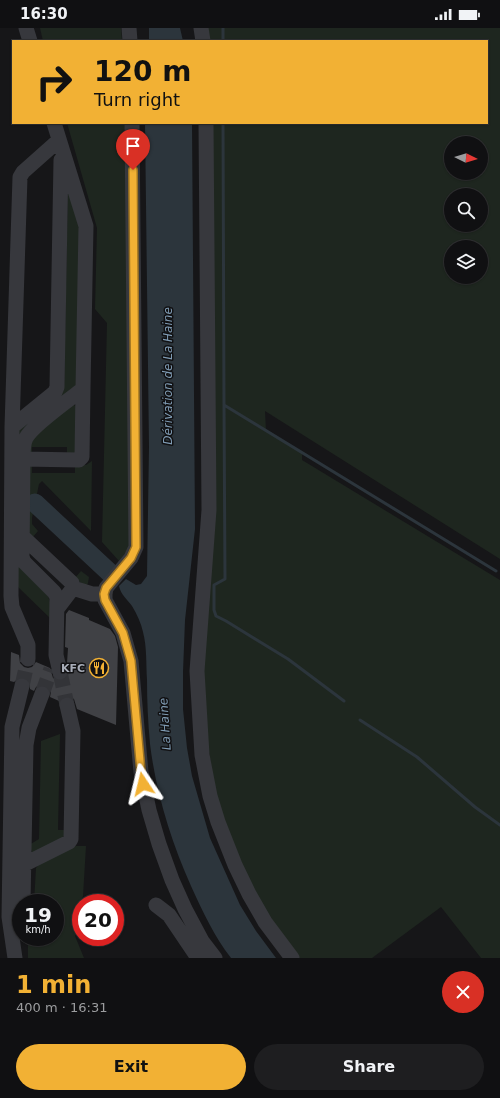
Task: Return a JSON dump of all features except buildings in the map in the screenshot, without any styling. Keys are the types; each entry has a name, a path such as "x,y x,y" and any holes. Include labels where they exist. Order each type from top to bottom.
{"lane":[{"path":"26,28 30,40"},
{"path":"129,28 130,40"},
{"path":"202,28 203,40"},
{"path":"23,459 79,460 82,457 86,226 54,124"},
{"path":"132,124 136,547 131,558 105,591 105,600 123,633 131,661 141,772 149,810 159,844 172,880 185,909 202,940 215,958"},
{"path":"206,124 209,510 197,671 202,755 210,796 218,822 235,865 265,922 292,958"},
{"path":"12,427 55,392 57,387 60,144"},
{"path":"28,659 28,645 12,607 11,599 12,427 20,177 23,172 60,144"},
{"path":"55,665 57,597 54,592 24,562 22,557 23,447 30,432 83,389"},
{"path":"22,536 72,584 73,588 92,594 105,591"},
{"path":"57,609 73,588"},
{"path":"15,958 9,917 12,727 22,686"},
{"path":"23,894 26,745 29,728 42,694"},
{"path":"25,864 69,842 71,839 73,731 68,705"},
{"path":"156,905 169,915 198,958"},
{"path":"15,958 17,946"}],"shaded area":[{"path":"40,28 121,28 122,40 43,40"},
{"path":"205,28 500,28 500,559 265,411 266,431 302,453 302,460 500,580 500,958 481,958 441,907 372,958 295,958 263,912 218,811 201,700 209,124 488,124 488,40 207,40"},
{"path":"67,124 126,124 132,545 119,561 102,542 107,323 95,309 97,228"},
{"path":"68,187 82,226 76,388 18,436 19,429 64,386"},
{"path":"73,405 78,406 77,453 67,455 67,447 32,447 32,455 29,452 32,439 67,408"},
{"path":"92,461 91,531 42,481 39,484 32,518 32,524 38,531 32,538 27,528 29,468 32,465 32,473 75,473 75,465 86,465"},
{"path":"18,565 48,596 50,602 51,619 16,585"},
{"path":"81,571 89,577 86,587 75,578"},
{"path":"60,734 58,830 67,830 63,838 37,853 32,852 29,845 39,839 41,741"},
{"path":"76,846 86,846 83,894 72,894 72,946 79,946 84,958 28,958 28,946 64,946 64,894 35,894 36,868 40,863"}],"water":[{"path":"149,28 180,28 183,40 149,40"},
{"name":"Dérivation de La Haine","path":"145,124 192,124 195,529 185,620 183,709 187,748 192,776 210,838 240,905 256,931 276,958 231,958 209,924 195,896 177,852 160,799 150,744 146,650 143,632 136,612 119,586 126,579 136,585 141,584 147,576 149,447"}],"waterway":[{"path":"223,28 223,40"},
{"path":"223,124 224,405 496,571"},
{"path":"224,405 225,579 214,585 214,610 216,616 288,659 344,701"},
{"name":"La Haine","path":"35,503 110,573"},
{"path":"360,720 417,757 475,807 500,825"}],"tunnel":[{"path":"22,686 28,659"},
{"path":"42,694 51,669"},
{"path":"60,672 67,705"}],"place":[{"name":"KFC","path":"99,668"}],"route":[{"path":"133,170 136,547 131,558 106,588 104,594 105,600 123,633 131,661 134,708 143,784"}]}
